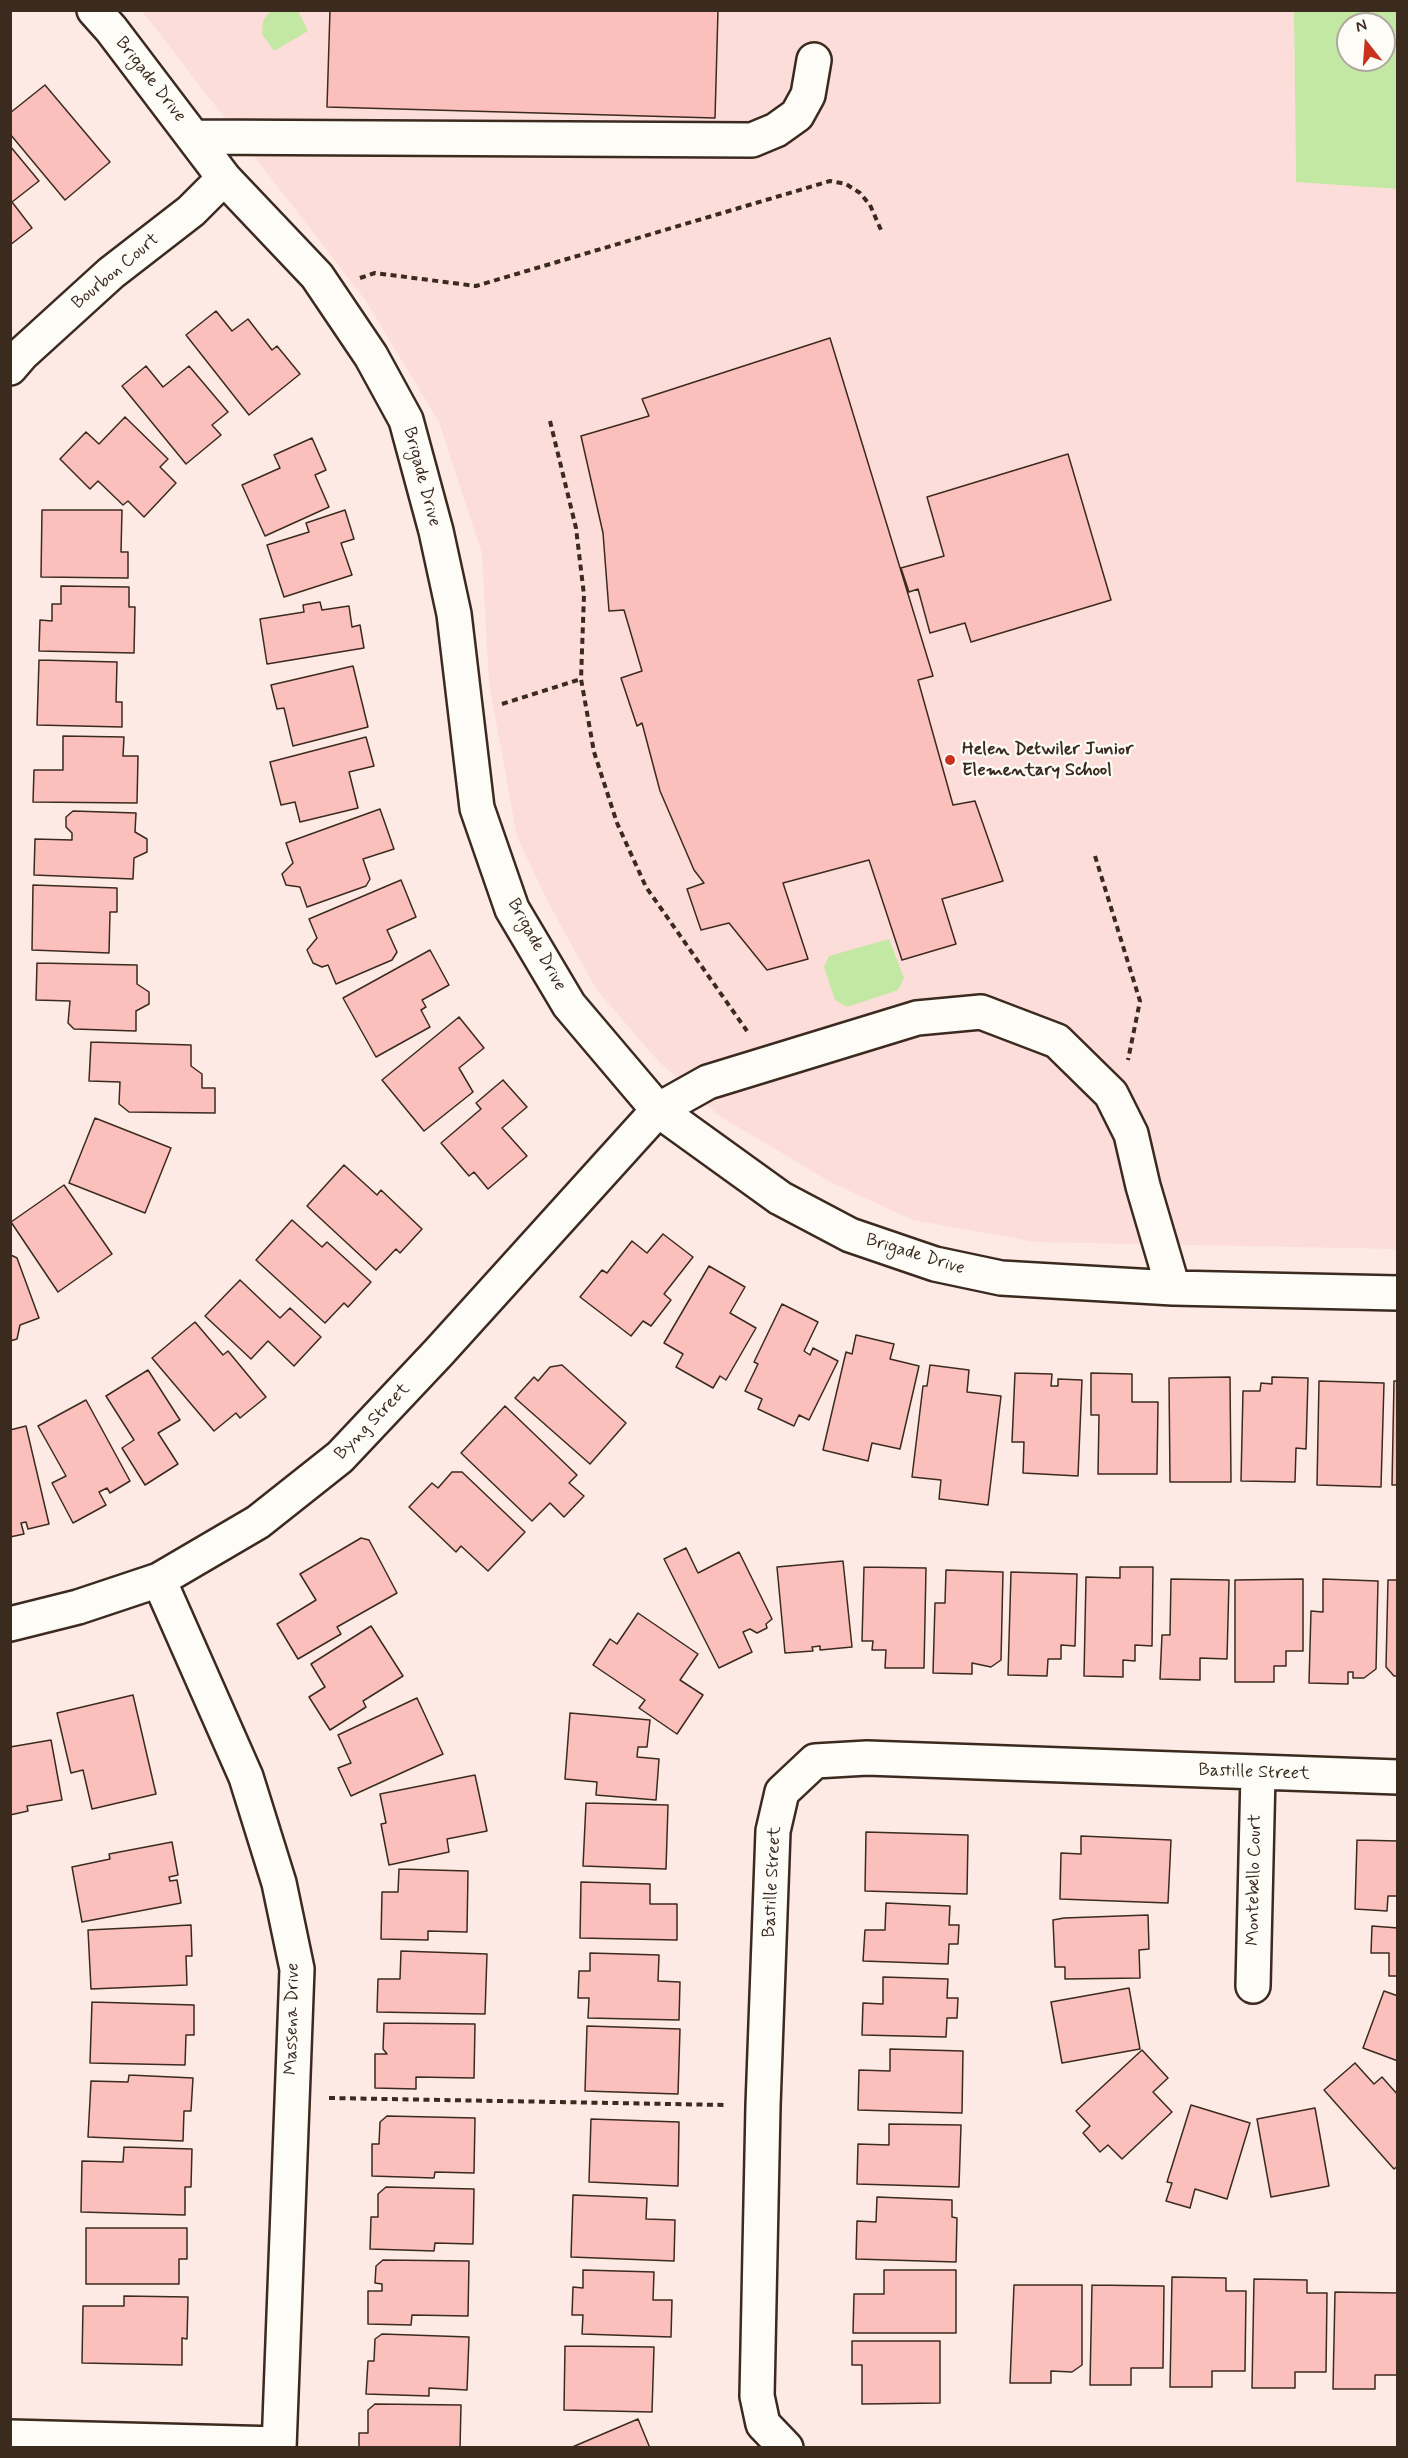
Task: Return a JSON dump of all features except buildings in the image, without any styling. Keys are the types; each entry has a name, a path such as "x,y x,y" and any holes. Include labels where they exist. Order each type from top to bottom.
{"street":[{"name":"Brigade Drive","path":"93,10 111,29 224,178 317,276 371,357 406,420 436,531 454,614 477,808 512,909 568,1005 658,1110 780,1198 850,1235 935,1264 1001,1278 1173,1288 1398,1293"},
{"path":"194,137 752,140 776,130 797,115 808,94 814,60"},
{"name":"Bourbon Court","path":"10,368 22,354 111,273 191,211 224,178"},
{"name":"Byng Street","path":"10,1624 78,1607 159,1580 258,1522 340,1457 440,1352 658,1110 708,1082 917,1018 981,1012 1057,1041 1111,1094 1131,1134 1143,1186 1173,1288"},
{"name":"Massena Drive","path":"159,1580 246,1777 279,1883 297,1969 279,2446"},
{"name":"Bastille Street","path":"786,2448 763,2424 756,2396 773,1831 782,1792 815,1761 867,1758 1258,1774 1398,1777"},
{"name":"Montebello Court","path":"1253,1986 1258,1774"},
{"path":"10,2437 279,2446"}],"path":[{"path":"325,289 375,273 476,286 830,181 846,184 860,193 870,205 880,230"},
{"path":"550,421 576,528 584,595 581,679 594,752 617,823 646,887 769,1062"},
{"path":"467,715 581,679"},
{"path":"1095,856 1140,1001 1124,1079 1111,1094"},
{"path":"291,2097 763,2106"}],"shaded area":[{"name":"Helen Detwiler Junior Elementary School","path":"142,11 1294,11 1296,182 1397,189 1397,1249 1035,1242 913,1220 832,1183 718,1115 658,1061 596,989 550,906 517,837 489,683 482,554 439,422 366,301"}],"green space":[{"path":"271,10 298,11 308,31 274,51 262,34 263,21"},
{"path":"1294,11 1397,11 1397,189 1296,182"},
{"path":"889,939 904,978 898,990 847,1007 835,1000 824,967 829,956"}],"place":[{"name":"Helen Detwiler Junior Elementary School","path":"950,760"}]}
